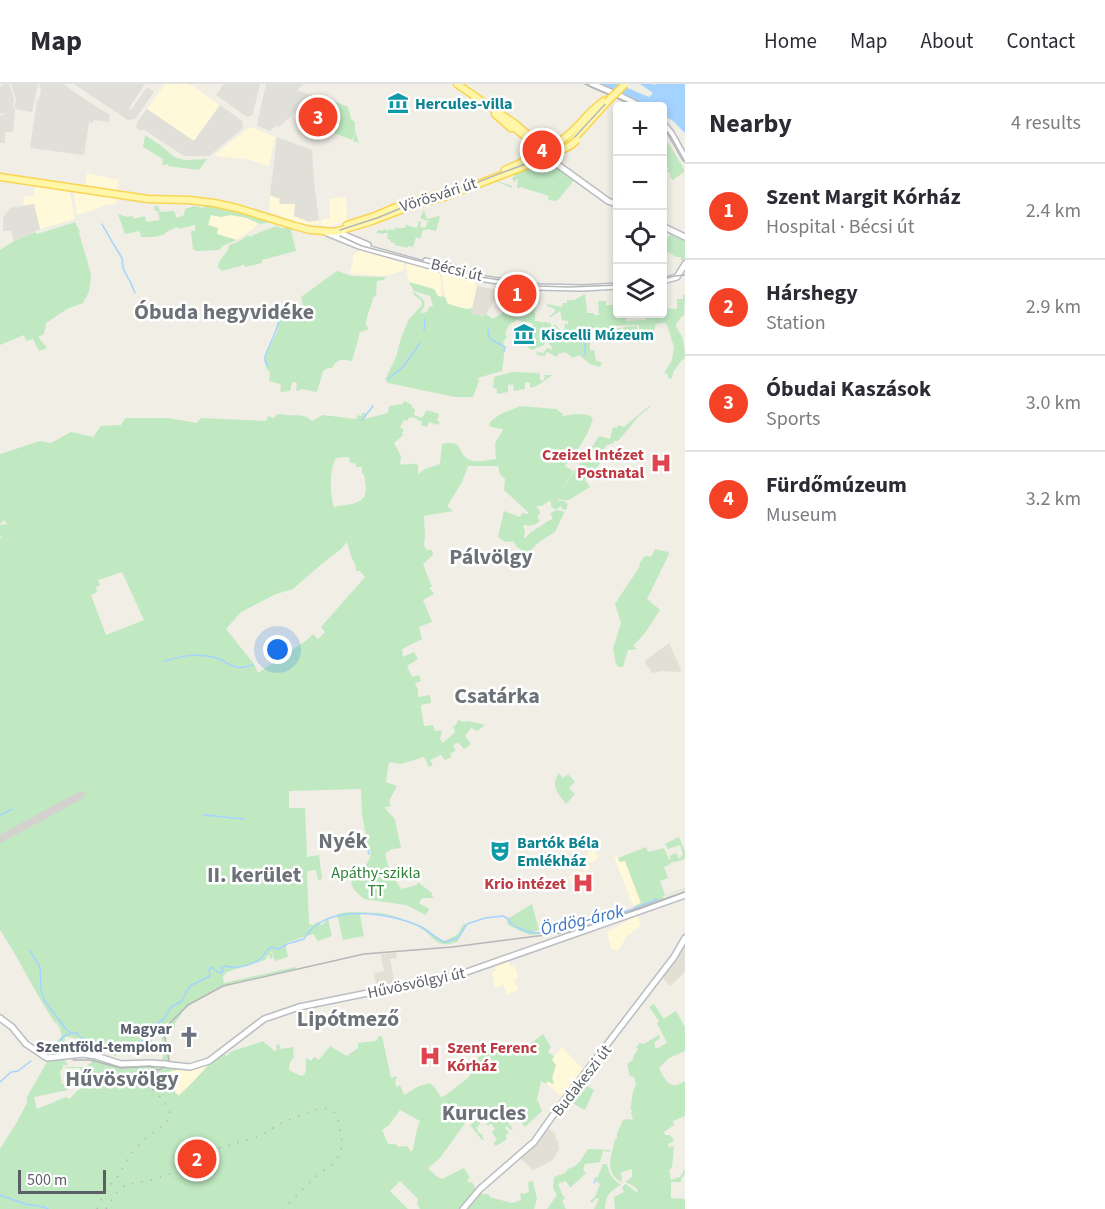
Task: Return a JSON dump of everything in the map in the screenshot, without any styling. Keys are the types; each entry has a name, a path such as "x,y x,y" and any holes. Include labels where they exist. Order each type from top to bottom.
{"main road":[{"path":"451,84 498,115 534,144 555,152 563,150 579,138 606,111"},
{"path":"457,84 584,183 613,203"},
{"path":"592,84 632,102"},
{"path":"549,155 575,139 623,84"},
{"path":"579,138 606,101"},
{"path":"549,155 592,110 606,101"},
{"path":"498,115 516,124 549,155"},
{"path":"667,128 685,158"},
{"path":"549,155 555,144 568,135"},
{"name":"Vörösvári út","path":"334,231 549,155"},
{"name":"Vörösvári út","path":"334,231 444,197 549,155"},
{"path":"571,172 613,201"},
{"name":"Bécsi út","path":"3,174 13,178 148,199 226,205 332,234 359,246 485,279 538,287 582,288 613,285"},
{"path":"444,196 451,190"},
{"name":"Bécsi út","path":"302,227 334,231 365,244 478,275 538,285 613,285"},
{"path":"667,228 685,237"},
{"path":"320,231 334,231"},
{"path":"667,278 676,276 685,263"},
{"name":"Hűvösvölgyi út","path":"0,1018 26,1044 48,1058 81,1054 121,1064 150,1063 188,1068 209,1061 264,1019 299,1007 461,974 685,895"},
{"name":"Budakeszi út","path":"463,1209 481,1188 535,1141 669,964 685,938"}],"shaded area":[{"path":"4,84 10,85 14,109 16,100 11,84 38,84 32,112 15,109 13,132 5,132 5,143 0,143 0,116 6,114 0,114 0,87"},
{"path":"40,84 63,84 110,115 109,122 93,120 93,123 89,122 84,155 30,148"},
{"path":"74,84 145,84 129,108 131,110 147,87 154,92 135,119 128,120"},
{"path":"165,84 189,84 188,86 191,85 220,105 194,141 147,109"},
{"path":"224,84 260,84 252,115 247,117 216,95"},
{"path":"266,84 303,84 297,90 319,98 313,114 298,108 279,127 276,126 270,131 258,126"},
{"path":"220,105 242,121 243,126 209,156 184,156 143,129 141,131 136,127 147,109 194,141"},
{"path":"250,127 275,137 269,166 246,159 215,156 229,143"},
{"path":"277,137 312,150 319,220 308,222 294,216 295,204 279,204 280,199 270,195"},
{"path":"87,173 119,180 117,191 85,187"},
{"path":"35,183 69,190 75,219 40,229 34,204 23,206 25,196 34,196"},
{"path":"73,190 121,198 115,204 104,205 77,215"},
{"path":"270,195 281,199 279,204 295,204 294,216 308,222 319,220 319,225 286,219 269,211"},
{"path":"346,197 347,221 327,227 321,225 321,220 330,218 329,199"},
{"path":"34,204 40,229 14,241 11,231 3,231 3,218 10,208"},
{"path":"211,215 242,216 258,223 237,240 217,234 214,228 208,225"},
{"path":"360,250 404,260 404,270 380,276 350,273 353,255"},
{"path":"406,260 440,271 442,297 438,296 434,289 409,282"},
{"path":"443,271 476,278 475,285 477,286 472,308 466,309 446,303"},
{"path":"504,283 535,288 533,297 519,307 508,309 497,302"},
{"path":"477,286 498,290 485,316 471,314"},
{"path":"669,643 680,672 652,673 646,660"},
{"path":"594,850 599,858 589,863 590,870 585,871 589,882 580,884 579,880 570,883 569,876 577,870 584,872 583,864 576,863 578,856 582,861 589,858 587,853"},
{"path":"617,856 620,862 625,861 641,903 633,906 614,857"},
{"path":"638,915 639,927 627,936 618,951 611,949 607,932"},
{"path":"685,943 685,972 670,986 662,977"},
{"path":"396,953 397,958 390,959 395,986 377,990 374,973 384,971 381,954"},
{"path":"508,959 510,967 515,966 518,978 514,980 518,990 507,995 504,985 495,988 492,972 496,971 495,964"},
{"path":"562,1047 585,1070 564,1098 546,1084 552,1081 556,1065 552,1060"},
{"path":"205,1064 206,1066 196,1079 178,1095 168,1072"},
{"path":"546,1127 556,1134 559,1149 553,1160 533,1170 519,1157"}],"green space":[{"path":"321,96 348,107 351,119 355,122 359,143 353,141 355,134 352,140 311,124"},
{"path":"145,135 174,157 185,160 207,159 199,170 162,165 163,159 143,147"},
{"path":"667,142 684,172 673,180 667,171 669,169 667,167"},
{"path":"545,162 549,165 551,163 575,179 556,201 548,200 549,196 520,187 517,189 518,179 516,179 514,188 515,183 512,178 514,174"},
{"path":"514,174 500,180 512,188 496,181"},
{"path":"206,205 231,208 271,222 260,224 247,218 211,215 208,225 218,228 217,234 237,240 224,245 219,250 196,251 193,249 191,231 195,231 195,225 179,229 177,227 155,237 141,237 140,231 125,234 118,214 133,216 133,219 145,216 146,222 160,220 154,206 158,206 160,212 174,211 177,218 184,215 185,209 194,206 204,208"},
{"path":"424,210 427,219 440,216 436,231 423,230 420,239 416,237 413,247 395,245 387,239 388,233 377,233 378,230 405,228 406,225 417,228 419,221 421,222 420,227 425,228 428,221 420,218"},
{"path":"75,222 80,232 91,274 89,292 83,303 67,309 46,323 44,334 38,337 47,348 39,351 33,339 26,341 24,335 0,345 0,250 35,232 37,234"},
{"path":"277,226 291,230 296,251 246,267 242,264 222,271 218,267 229,245 248,235 250,237"},
{"path":"671,233 685,239 683,261 681,257 667,253 667,239"},
{"path":"337,271 352,276 386,277 377,281 376,296 373,297 366,321 369,329 360,332 352,361 340,360 332,368 323,371 317,392 302,389 296,391 297,383 292,382 290,391 280,392 280,384 269,381 270,372 266,368 265,357 277,332 279,322 282,318 299,311 303,305 301,297"},
{"path":"409,282 434,289 438,296 445,297 448,304 466,309 472,308 471,314 484,316 486,314 493,319 508,309 519,307 535,297 535,321 550,323 552,328 555,324 561,330 555,334 562,340 559,337 564,333 565,323 568,325 568,321 562,320 560,311 549,316 555,312 555,309 547,304 562,307 567,300 574,300 585,294 587,313 599,315 598,301 606,301 606,305 613,305 613,318 626,318 626,321 646,320 646,318 667,318 667,308 677,309 677,299 683,299 685,295 684,316 676,325 683,339 685,359 673,372 672,379 668,378 668,374 664,373 672,360 674,347 665,323 656,324 651,342 639,343 639,339 627,339 627,333 632,332 623,332 623,327 637,326 639,332 639,325 614,326 621,328 622,340 615,340 615,342 609,342 608,328 590,328 590,350 594,350 596,361 602,362 600,367 590,364 579,355 573,358 565,352 558,354 557,357 547,352 544,357 542,354 541,356 536,354 537,351 543,354 547,348 550,350 553,348 549,344 549,339 544,345 534,350 530,349 524,343 532,344 535,329 526,325 535,325 517,320 509,325 505,334 507,337 503,342 505,348 502,371 478,378 473,397 455,397 388,383 385,380 396,357 409,319 422,305 421,300 412,291 424,300 420,313 427,312 429,307 433,306 430,296 414,291"},
{"path":"512,372 537,373 543,381 544,375 553,375 539,384 530,388 530,383 525,382 525,389 514,391 513,384 508,385 508,392 497,394 497,389 493,388 494,377"},
{"name":"Apáthy-szikla TT","path":"404,401 412,405 411,407 415,409 414,415 422,418 427,410 439,414 438,425 429,422 427,427 421,425 422,422 413,417 407,421 404,420 400,427 404,430 403,435 394,443 401,456 400,464 418,465 418,474 440,464 442,444 455,444 466,458 473,461 496,459 495,443 503,429 491,427 489,424 499,415 520,406 556,409 563,414 562,416 578,414 593,418 578,449 565,466 573,471 559,494 576,468 584,472 577,467 599,436 610,439 613,427 617,428 618,425 624,427 651,406 639,416 618,441 607,445 603,450 604,458 595,470 587,474 585,480 590,487 569,500 560,500 557,496 559,501 568,503 566,510 561,506 555,510 549,501 542,506 536,506 539,510 540,514 537,516 540,521 530,526 523,526 525,538 535,529 553,519 550,513 557,510 564,513 555,532 539,542 525,556 525,553 513,541 505,542 498,537 504,511 520,517 522,513 529,513 504,490 505,479 500,474 498,466 468,466 462,482 448,505 453,511 424,516 424,546 427,550 432,550 433,555 423,564 432,587 429,587 434,594 423,600 432,622 419,627 422,639 402,649 403,657 414,652 418,659 407,666 412,677 419,675 421,681 415,683 418,697 430,695 431,703 421,705 424,726 433,725 435,731 442,730 440,739 443,743 455,732 453,726 458,720 485,725 477,731 471,728 465,736 471,744 464,749 458,742 453,746 456,750 450,754 452,757 445,760 441,755 430,760 433,765 429,767 424,757 401,764 389,762 386,782 397,786 389,801 391,806 385,807 395,820 401,848 392,849 385,854 389,869 401,889 417,885 418,882 435,898 422,898 419,903 429,909 426,915 406,905 364,899 355,891 351,884 353,875 368,862 371,851 338,842 366,838 361,789 289,791 289,808 305,808 307,857 319,855 322,879 318,880 316,870 307,871 309,924 313,925 317,922 322,925 328,919 332,936 318,941 313,934 285,943 288,957 275,961 272,951 270,953 273,958 270,959 269,954 265,960 227,972 223,977 224,983 295,967 296,969 235,983 194,1002 182,1012 175,1023 175,1028 165,1031 170,1061 168,1066 180,1069 168,1072 168,1075 179,1096 226,1051 224,1053 226,1056 232,1051 264,1041 274,1051 277,1050 276,1045 279,1044 281,1049 293,1047 294,1057 290,1062 289,1070 301,1076 306,1071 306,1058 311,1061 314,1057 319,1060 330,1046 347,1056 358,1048 358,1043 376,1041 379,1036 382,1036 391,1078 397,1076 395,1083 397,1087 400,1085 404,1095 419,1086 430,1083 441,1097 469,1077 471,1073 468,1067 482,1055 510,1043 512,1051 520,1049 543,1034 551,1047 548,1052 554,1056 552,1060 556,1065 552,1078 554,1083 548,1081 546,1084 541,1081 537,1099 542,1111 525,1127 518,1119 509,1122 502,1108 499,1111 513,1129 507,1126 505,1128 509,1133 505,1135 507,1139 496,1146 493,1143 497,1140 492,1132 495,1129 491,1123 488,1126 486,1124 491,1119 490,1117 485,1122 482,1119 476,1127 483,1135 482,1140 470,1125 481,1117 474,1120 468,1119 440,1158 428,1168 442,1179 464,1168 470,1178 467,1180 469,1183 472,1182 477,1191 512,1203 521,1200 520,1193 529,1192 528,1182 533,1181 537,1199 534,1209 420,1209 417,1204 418,1199 400,1181 390,1191 408,1209 0,1209 0,1149 17,1122 27,1103 27,1097 47,1062 64,1059 68,1065 63,1065 60,1072 62,1084 67,1083 68,1090 34,1097 37,1109 66,1097 70,1099 76,1092 89,1086 130,1086 130,1084 114,1083 116,1077 105,1077 87,1071 84,1073 80,1068 65,1067 86,1067 92,1059 113,1063 162,1063 164,1026 161,1024 155,1030 151,1044 131,1053 117,1053 116,1056 108,1053 109,1050 75,1038 65,1037 64,1054 50,1057 40,1053 56,1046 61,1039 60,1029 0,930 0,536 2,538 0,525 7,524 4,520 0,524 0,454 40,441 51,443 71,432 93,437 101,426 121,425 125,418 167,418 197,423 201,418 266,421 268,416 274,418 278,414 304,416 312,421 323,415 356,419 358,415 366,413 365,419 388,413 389,406 403,404","holes":["336,458 350,458 349,462 356,464 356,467 362,467 366,490 360,501 334,507 331,482","347,542 356,571 360,571 365,577 321,627 325,632 318,639 313,634 258,673 254,664 226,629 241,612 276,594 293,589","122,572 144,620 106,635 91,595 97,592 96,587 100,585 98,580","400,1110 420,1121 412,1152 407,1146 399,1147 395,1144 388,1144 382,1130 389,1125"]},
{"path":"655,549 669,554 647,599 660,610 645,633 633,646 637,649 628,650 623,667 619,667 616,664 613,649 621,623 615,604 640,566 639,564 645,556 651,557"},
{"path":"559,773 563,778 568,774 575,782 569,788 575,794 566,804 555,785"},
{"path":"679,837 685,851 685,859 670,862 671,864 664,867 668,878 660,881 665,895 685,889 633,910 633,907 641,903 625,861 620,862 618,858 646,847 648,852 664,848 669,860 671,859 669,856 676,853 679,859 683,854 680,845 668,849 665,844"},
{"path":"532,904 539,930 533,933 559,929 593,918 594,921 568,931 530,935 507,924 509,918"},
{"path":"348,912 382,913 400,918 424,927 440,940 445,941 458,934 464,923 466,926 457,942 445,944 438,942 424,930 410,923 386,915 363,913 360,915 364,936 343,940 337,914"},
{"path":"654,1004 663,1019 676,1011 685,1027 685,1051 669,1058 659,1068 670,1084 677,1085 685,1081 685,1116 673,1121 674,1125 664,1132 674,1141 668,1144 669,1147 674,1146 672,1168 669,1170 671,1180 680,1177 685,1169 681,1182 671,1182 671,1198 685,1199 685,1209 615,1209 614,1197 624,1192 622,1188 624,1185 638,1191 625,1182 632,1177 632,1169 622,1172 621,1182 615,1178 610,1168 615,1139 623,1120 633,1119 630,1109 636,1085 634,1077 630,1076 627,1064 633,1060 638,1050 636,1047 640,1043 644,1044 659,1035 660,1038 654,1043 656,1049 667,1043 657,1023 659,1021 649,1007"},
{"path":"581,1082 594,1090 584,1110 568,1100"},
{"path":"588,1149 610,1150 610,1152 603,1151 600,1162 585,1164 583,1170 586,1173 570,1188 566,1181 558,1184 565,1198 562,1201 566,1209 547,1209 557,1195 553,1188 554,1177 576,1165"},
{"path":"603,1164 607,1164 611,1176 621,1185 609,1194 605,1209 594,1209 599,1199 596,1198 592,1203 590,1201 595,1197 600,1184 596,1181"}],"water":[{"path":"602,84 618,84 649,97 653,93 640,84 685,84 685,133 667,118 667,102 640,102"}],"waterway":[{"path":"102,224 122,258 123,268 129,280"},
{"path":"130,281 135,293"},
{"path":"268,366 265,356 279,321 298,311"},
{"path":"424,330 425,319"},
{"path":"488,329 491,339 505,347 504,351"},
{"path":"388,379 404,366 420,343"},
{"path":"585,343 585,355"},
{"path":"362,420 373,406"},
{"path":"165,661 183,656 200,655 219,659 235,667 253,665"},
{"path":"0,815 12,809"},
{"path":"204,815 244,819"},
{"path":"339,842 362,843 369,854"},
{"name":"Ördög-árok","path":"57,1044 65,1036 77,1033 81,1038 114,1050 120,1051 133,1046 151,1036 156,1024 164,1019 171,1007 182,1001 187,990 210,976 211,967 222,973 221,968 224,966 248,965 261,958 271,947 279,949 304,939 314,927 327,919 342,915 375,914 392,917 421,927 445,942 458,938 467,924 485,918 503,916 516,927 538,933 559,930 610,916 657,899"},
{"path":"30,951 40,967 44,1000 71,1033"},
{"name":"Ördög-árok","path":"0,1082 11,1072 18,1071 31,1061"},
{"path":"594,1183 596,1178"},
{"path":"0,1195 48,1209"}],"runway":[{"path":"0,839 81,795"}],"tram line":[{"path":"585,84 627,102"},
{"path":"340,230 447,194 546,156 571,141 624,84"},
{"path":"667,132 685,162"},
{"path":"340,236 362,246 481,277 538,286 613,285"},
{"path":"667,278 685,275"},
{"path":"73,1060 90,1060 121,1068 150,1066 157,1070 161,1069 169,1060 165,1028 188,1005 223,986 364,954 452,947 569,932 685,892"}],"railway":[{"path":"97,1209 104,1193 118,1176 133,1151 148,1136 166,1124 170,1116 162,1099 153,1090 143,1086 104,1082"},
{"path":"106,1209 116,1193 125,1185 170,1174 213,1150 260,1136 283,1122 318,1109 331,1110 338,1118 342,1142 341,1152 334,1163 314,1178 283,1209"}],"place":[{"name":"Hercules-villa","path":"398,103"},
{"name":"Óbudai Kaszások","path":"318,117"},
{"name":"Fürdőmúzeum","path":"542,150"},
{"name":"Szent Margit Kórház","path":"517,294"},
{"name":"Kiscelli Múzeum","path":"524,334"},
{"name":"Czeizel Intézet Postnatal","path":"661,463"},
{"name":"Bartók Béla Emlékház","path":"500,851"},
{"name":"Krio intézet","path":"583,883"},
{"name":"Magyar Szentföld-templom","path":"189,1037"},
{"name":"Szent Ferenc Kórház","path":"430,1056"},
{"name":"Hárshegy","path":"197,1159"}],"district":[{"name":"Óbuda hegyvidéke","path":"224,311"},
{"name":"Pálvölgy","path":"491,556"},
{"name":"Csatárka","path":"497,695"},
{"name":"Nyék","path":"343,840"},
{"name":"II. kerület","path":"254,874"},
{"name":"Lipótmező","path":"348,1018"},
{"name":"Hűvösvölgy","path":"122,1078"},
{"name":"Kurucles","path":"484,1112"}]}
